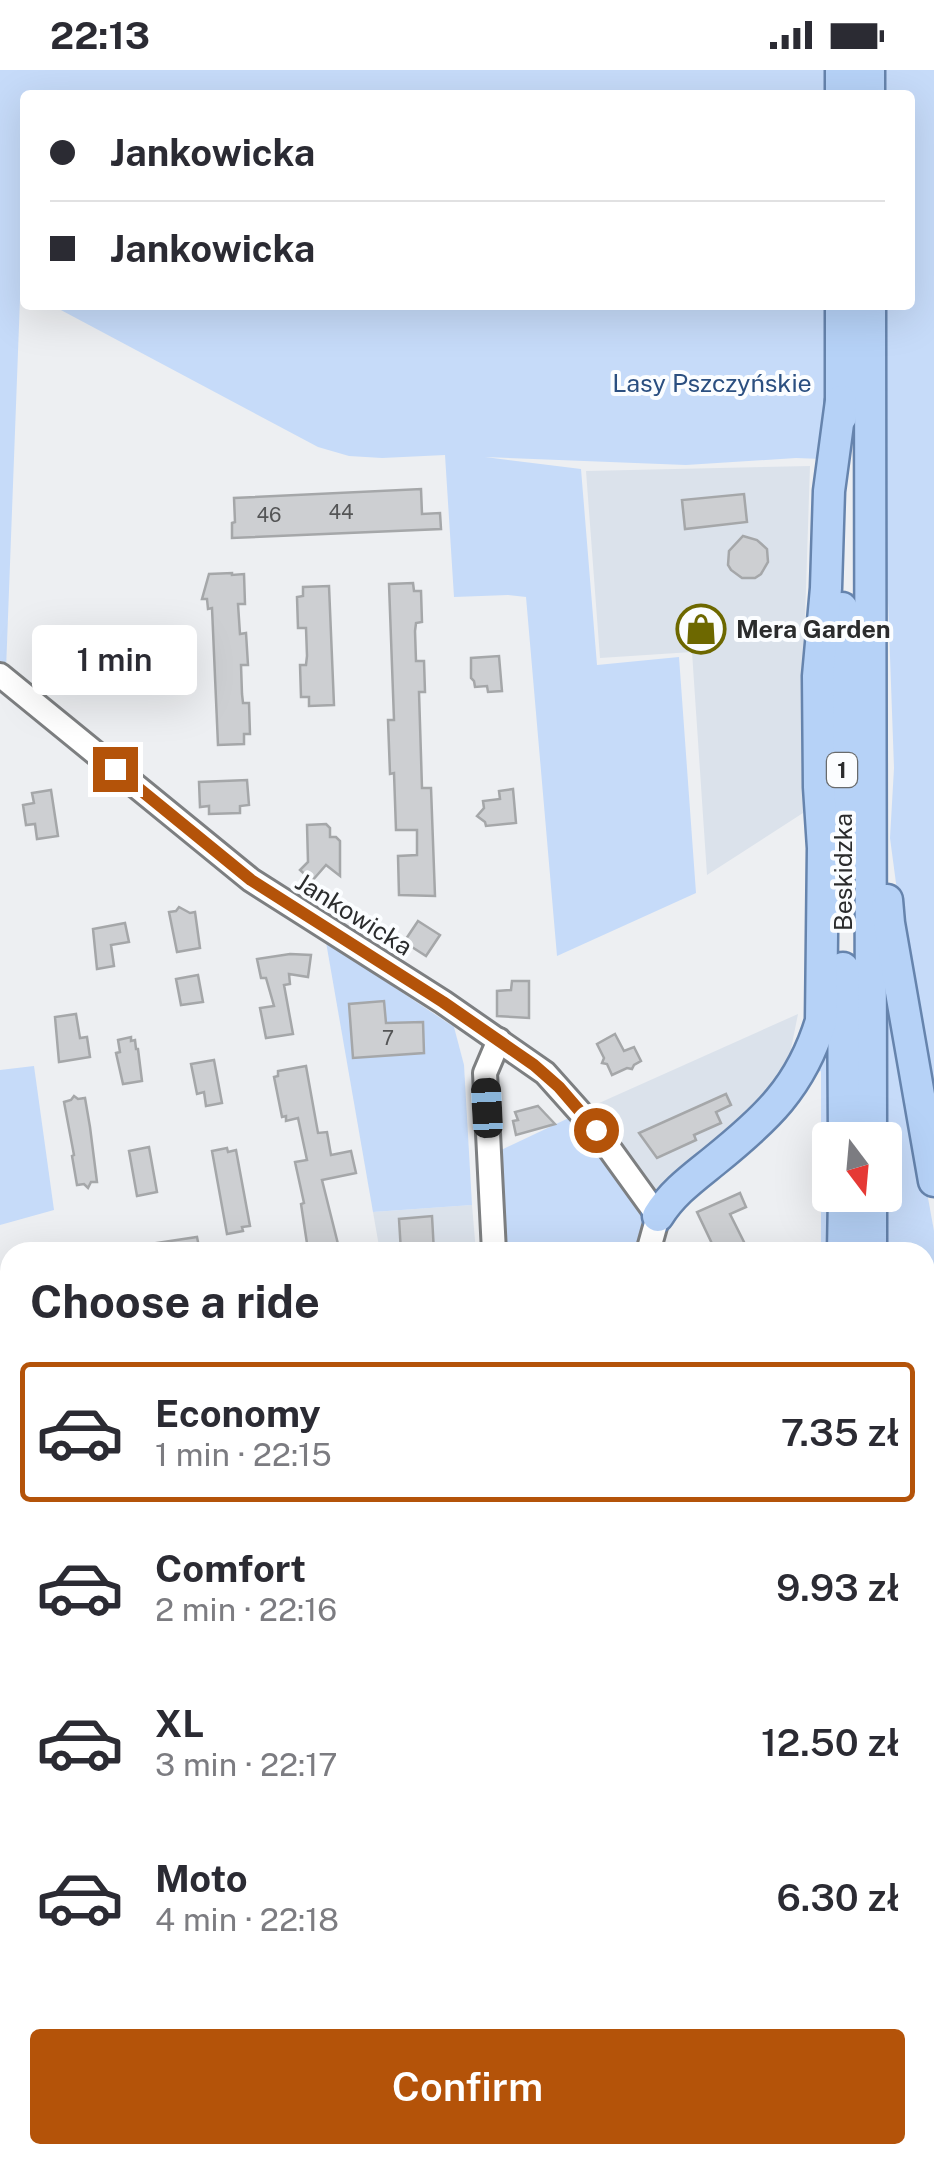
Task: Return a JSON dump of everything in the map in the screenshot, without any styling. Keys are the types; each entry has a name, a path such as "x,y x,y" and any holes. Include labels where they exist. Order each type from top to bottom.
{"main road":[{"name":"Beskidzka","path":"841,310 844,1122"},
{"name":"Beskidzka","path":"870,310 871,1122"},
{"path":"658,1216 678,1191 776,1108 801,1071 820,1021 823,848 818,676 829,490 841,401"},
{"path":"871,768 889,924 934,1181"},
{"path":"843,1242 844,1212"},
{"path":"870,1212 871,1242"}],"street":[{"name":"Jankowicka","path":"0,675 251,880 443,1002 545,1073 614,1153 658,1216"},
{"path":"493,1242 485,1073 498,1040"},
{"path":"651,1242 658,1216"}],"shaded area":[{"path":"810,466 803,813 707,875 692,652 600,658 586,471"},
{"path":"798,1014 790,1054 767,1089 726,1130 652,1192 588,1108"},
{"path":"472,1205 475,1242 378,1242 373,1212"}],"green space":[{"path":"0,70 830,70 830,90 20,90 20,299 6,670 0,665"},
{"path":"884,70 934,70 934,1126 890,838 894,768 883,461 884,310 915,310 915,90 884,90"},
{"name":"Lasy Pszczyńskie","path":"61,310 830,310 822,459 686,465 485,457 581,469 597,665 679,657 696,893 557,956 526,597 454,597 445,455 349,456 318,447"},
{"path":"326,942 454,1027 464,1065 472,1205 373,1212"},
{"path":"882,944 934,1242 885,1242 885,1212 902,1212 902,1122 886,1122"},
{"path":"829,1024 830,1122 821,1122 821,1071 814,1073"},
{"path":"34,1066 54,1210 0,1225 0,1070"},
{"path":"573,1116 647,1222 642,1242 502,1242 497,1152"},
{"path":"821,1212 831,1212 831,1242 821,1242"}],"building":[{"path":"421,489 422,514 440,513 441,529 232,538 234,498"},
{"path":"744,494 747,522 685,529 682,500"},
{"path":"743,536 757,540 767,549 768,562 755,578 742,578 728,565 729,551"},
{"path":"209,574 244,574 245,604 238,604 240,634 246,633 248,665 241,665 242,694 243,703 249,703 250,734 244,734 244,744 218,745 212,608 208,609 207,599 202,599"},
{"path":"413,583 414,591 421,591 422,622 416,623 416,661 424,661 425,692 419,692 422,788 431,788 435,896 399,895 398,856 417,855 417,830 396,830 394,773 390,774 388,720 394,720 389,584"},
{"path":"329,586 334,705 309,706 309,697 301,697 300,665 306,665 306,628 298,628 297,597 303,596 303,587"},
{"path":"499,656 502,691 488,692 487,686 475,687 471,658"},
{"path":"247,780 249,805 240,806 240,813 209,814 209,806 200,807 199,782"},
{"path":"513,789 516,823 486,826 477,816 484,808 483,801 500,799 499,791"},
{"path":"51,790 58,836 37,839 35,824 26,825 23,805 34,803 32,793"},
{"path":"326,824 330,837 340,841 340,876 326,865 312,881 300,870 308,862 307,825"},
{"path":"179,907 195,912 200,948 177,952 169,912"},
{"path":"418,921 440,935 426,956 404,942"},
{"path":"125,923 129,942 111,945 114,966 97,969 93,929"},
{"path":"311,955 308,977 289,974 290,984 284,985 293,1034 266,1038 260,1008 274,1006 257,959"},
{"path":"198,975 203,1002 181,1005 176,979"},
{"path":"512,981 529,981 529,1018 497,1016 497,991 511,990"},
{"path":"384,1001 386,1023 423,1022 424,1053 353,1058 349,1004"},
{"path":"76,1014 80,1038 87,1037 90,1057 59,1062 55,1017"},
{"path":"615,1034 624,1051 634,1047 641,1061 632,1069 612,1075 607,1064 602,1063 604,1058 597,1044"},
{"path":"131,1037 138,1049 142,1081 123,1084 116,1053 120,1052 118,1040"},
{"path":"214,1060 222,1103 206,1106 204,1092 197,1094 191,1064"},
{"path":"306,1066 318,1133 327,1132 331,1155 351,1151 356,1173 322,1180 338,1242 307,1242 295,1162 307,1160 298,1118 286,1121 286,1116 282,1117 274,1077 278,1071"},
{"path":"726,1094 731,1105 716,1112 721,1123 657,1158 639,1133"},
{"path":"74,1096 85,1098 90,1127 97,1182 91,1182 88,1188 77,1185 72,1156 64,1102"},
{"path":"538,1106 555,1124 516,1135 515,1112"},
{"path":"149,1147 157,1192 137,1196 129,1151"},
{"path":"227,1148 228,1152 236,1150 250,1226 227,1234 212,1151"},
{"path":"740,1193 746,1207 730,1214 744,1242 711,1242 697,1212"},
{"path":"432,1216 433,1242 400,1242 399,1219"},
{"path":"197,1237 198,1242 163,1242"}],"place":[{"name":"Mera Garden","path":"701,629"}],"route":[{"path":"115,769 251,880 443,1002 545,1073 596,1130"}]}
